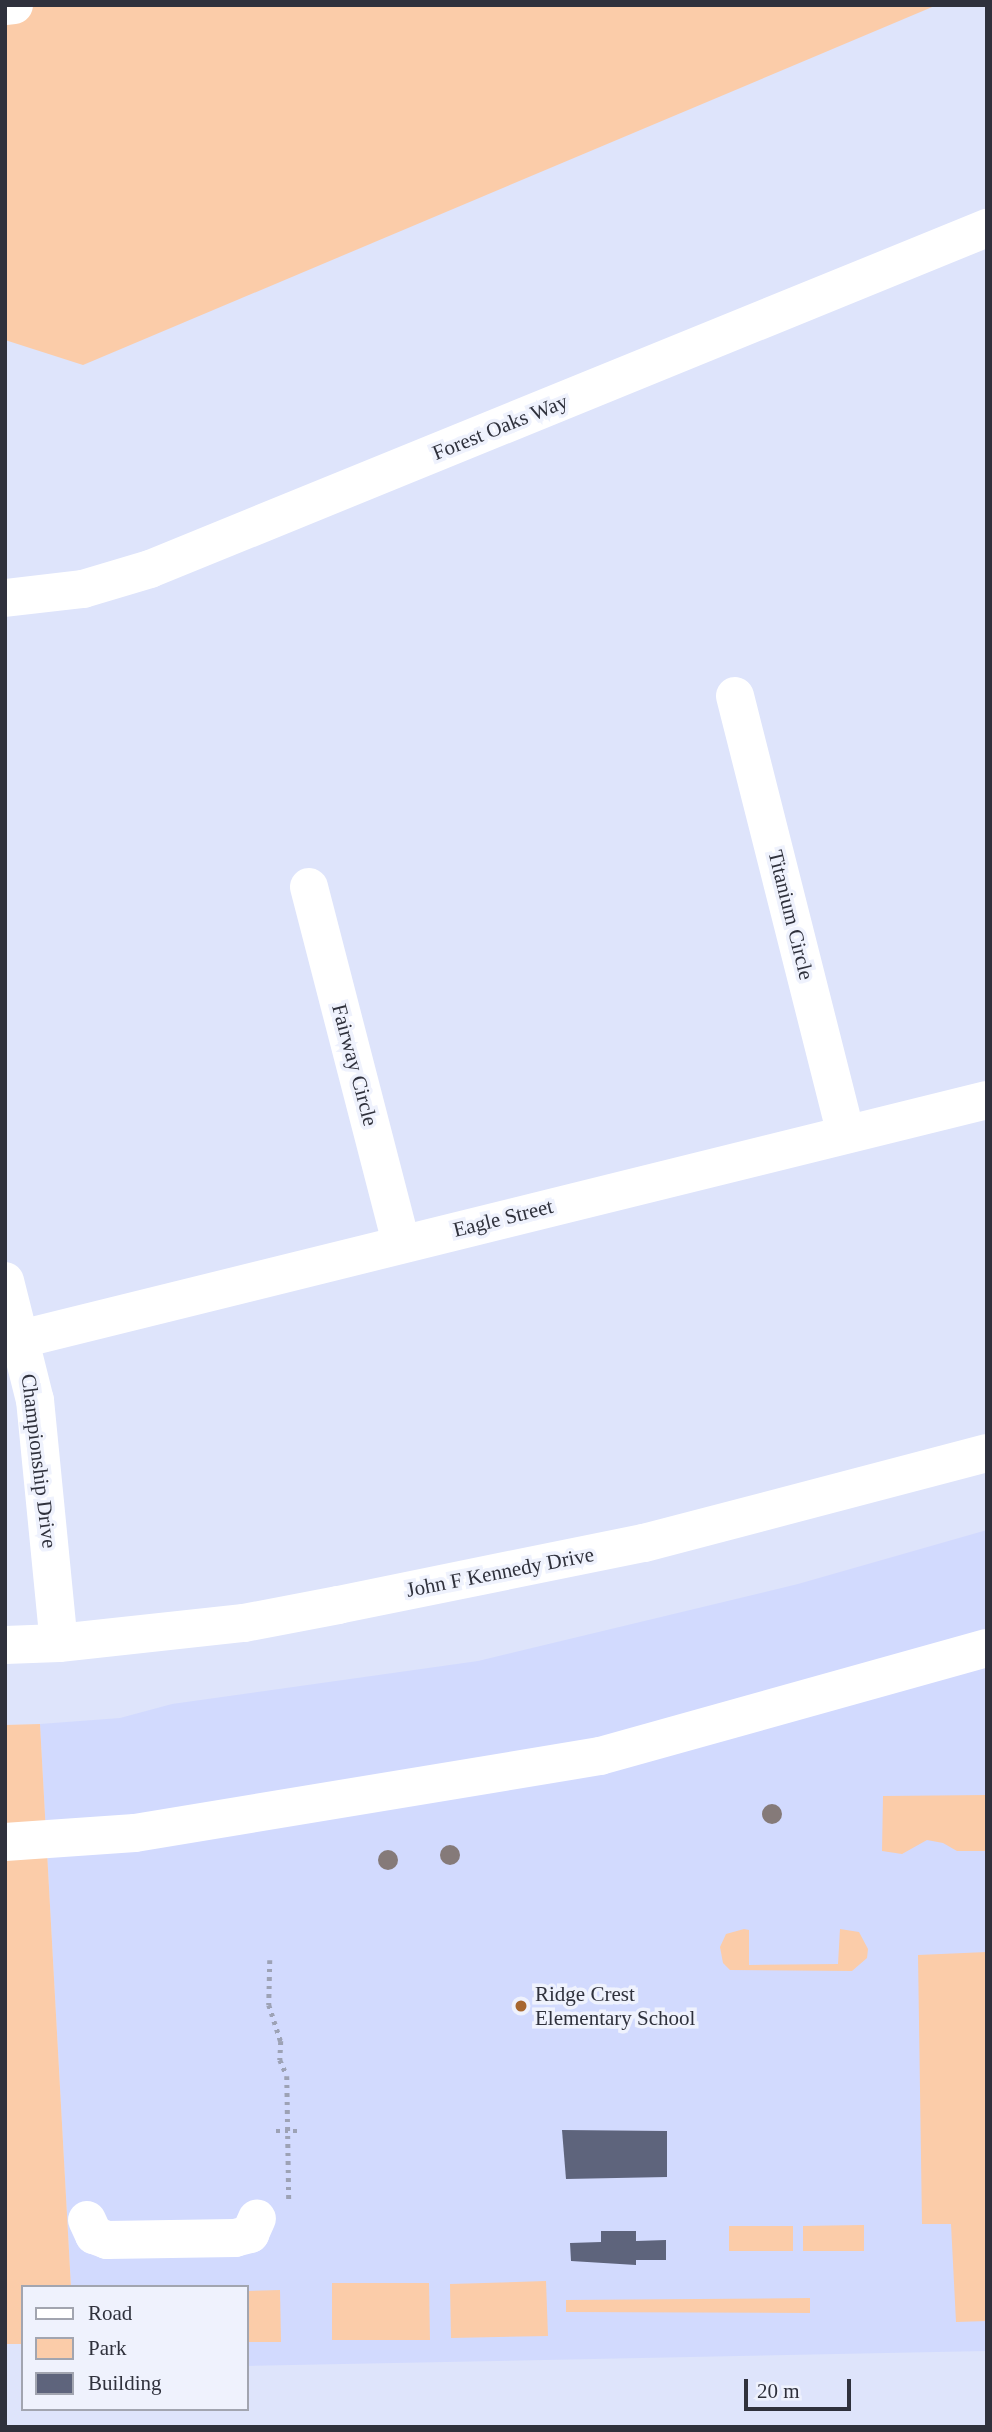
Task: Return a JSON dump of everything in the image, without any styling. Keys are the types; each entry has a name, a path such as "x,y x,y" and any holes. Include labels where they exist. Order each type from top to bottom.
{"street":[{"path":"5,6 14,5"},
{"name":"Forest Oaks Way","path":"5,598 83,589 150,569 987,228"},
{"name":"Titanium Circle","path":"735,696 846,1134"},
{"name":"Fairway Circle","path":"309,887 401,1243"},
{"name":"Eagle Street","path":"21,1339 987,1100"},
{"name":"Championship Drive","path":"5,1281 21,1339 36,1413 59,1643"},
{"name":"John F Kennedy Drive","path":"5,1645 59,1643 244,1623 644,1543 987,1453"},
{"path":"5,1842 135,1833 600,1756 987,1648"},
{"path":"87,2220 94,2235 107,2240 235,2238 250,2234 273,2215"}],"path":[{"path":"270,1960 270,2005 281,2041 280,2060 287,2076 287,2132 273,2215"},
{"path":"276,2131 300,2131"}],"shaded area":[{"name":"Ridge Crest Elementary School","path":"987,1530 987,2351 248,2366 248,2285 71,2285 40,1724 120,1718 172,1704 478,1661 798,1584"}],"green space":[{"path":"5,5 937,5 83,365 5,340"},
{"path":"40,1724 71,2285 21,2285 21,2344 5,2344 5,1725"},
{"path":"987,1795 987,1851 957,1851 943,1843 927,1840 902,1854 882,1851 883,1796"},
{"path":"840,1929 859,1932 868,1949 867,1958 852,1971 730,1970 723,1963 720,1947 726,1934 749,1930 749,1965 838,1964"},
{"path":"987,1952 987,2321 956,2322 951,2224 922,2224 918,1955"},
{"path":"864,2225 864,2251 803,2251 803,2226"},
{"path":"729,2226 793,2226 793,2251 729,2251"},
{"path":"546,2281 548,2336 451,2338 450,2284"},
{"path":"332,2283 429,2283 430,2340 332,2340"},
{"path":"280,2290 281,2342 248,2342 248,2291"},
{"path":"810,2298 810,2313 566,2312 566,2300"}],"building":[{"path":"562,2130 667,2131 667,2177 566,2179"},
{"path":"601,2231 636,2231 636,2241 666,2240 666,2260 636,2260 636,2265 571,2261 570,2243 601,2242"}],"place":[{"name":"Ridge Crest Elementary School","path":"521,2006"}]}
